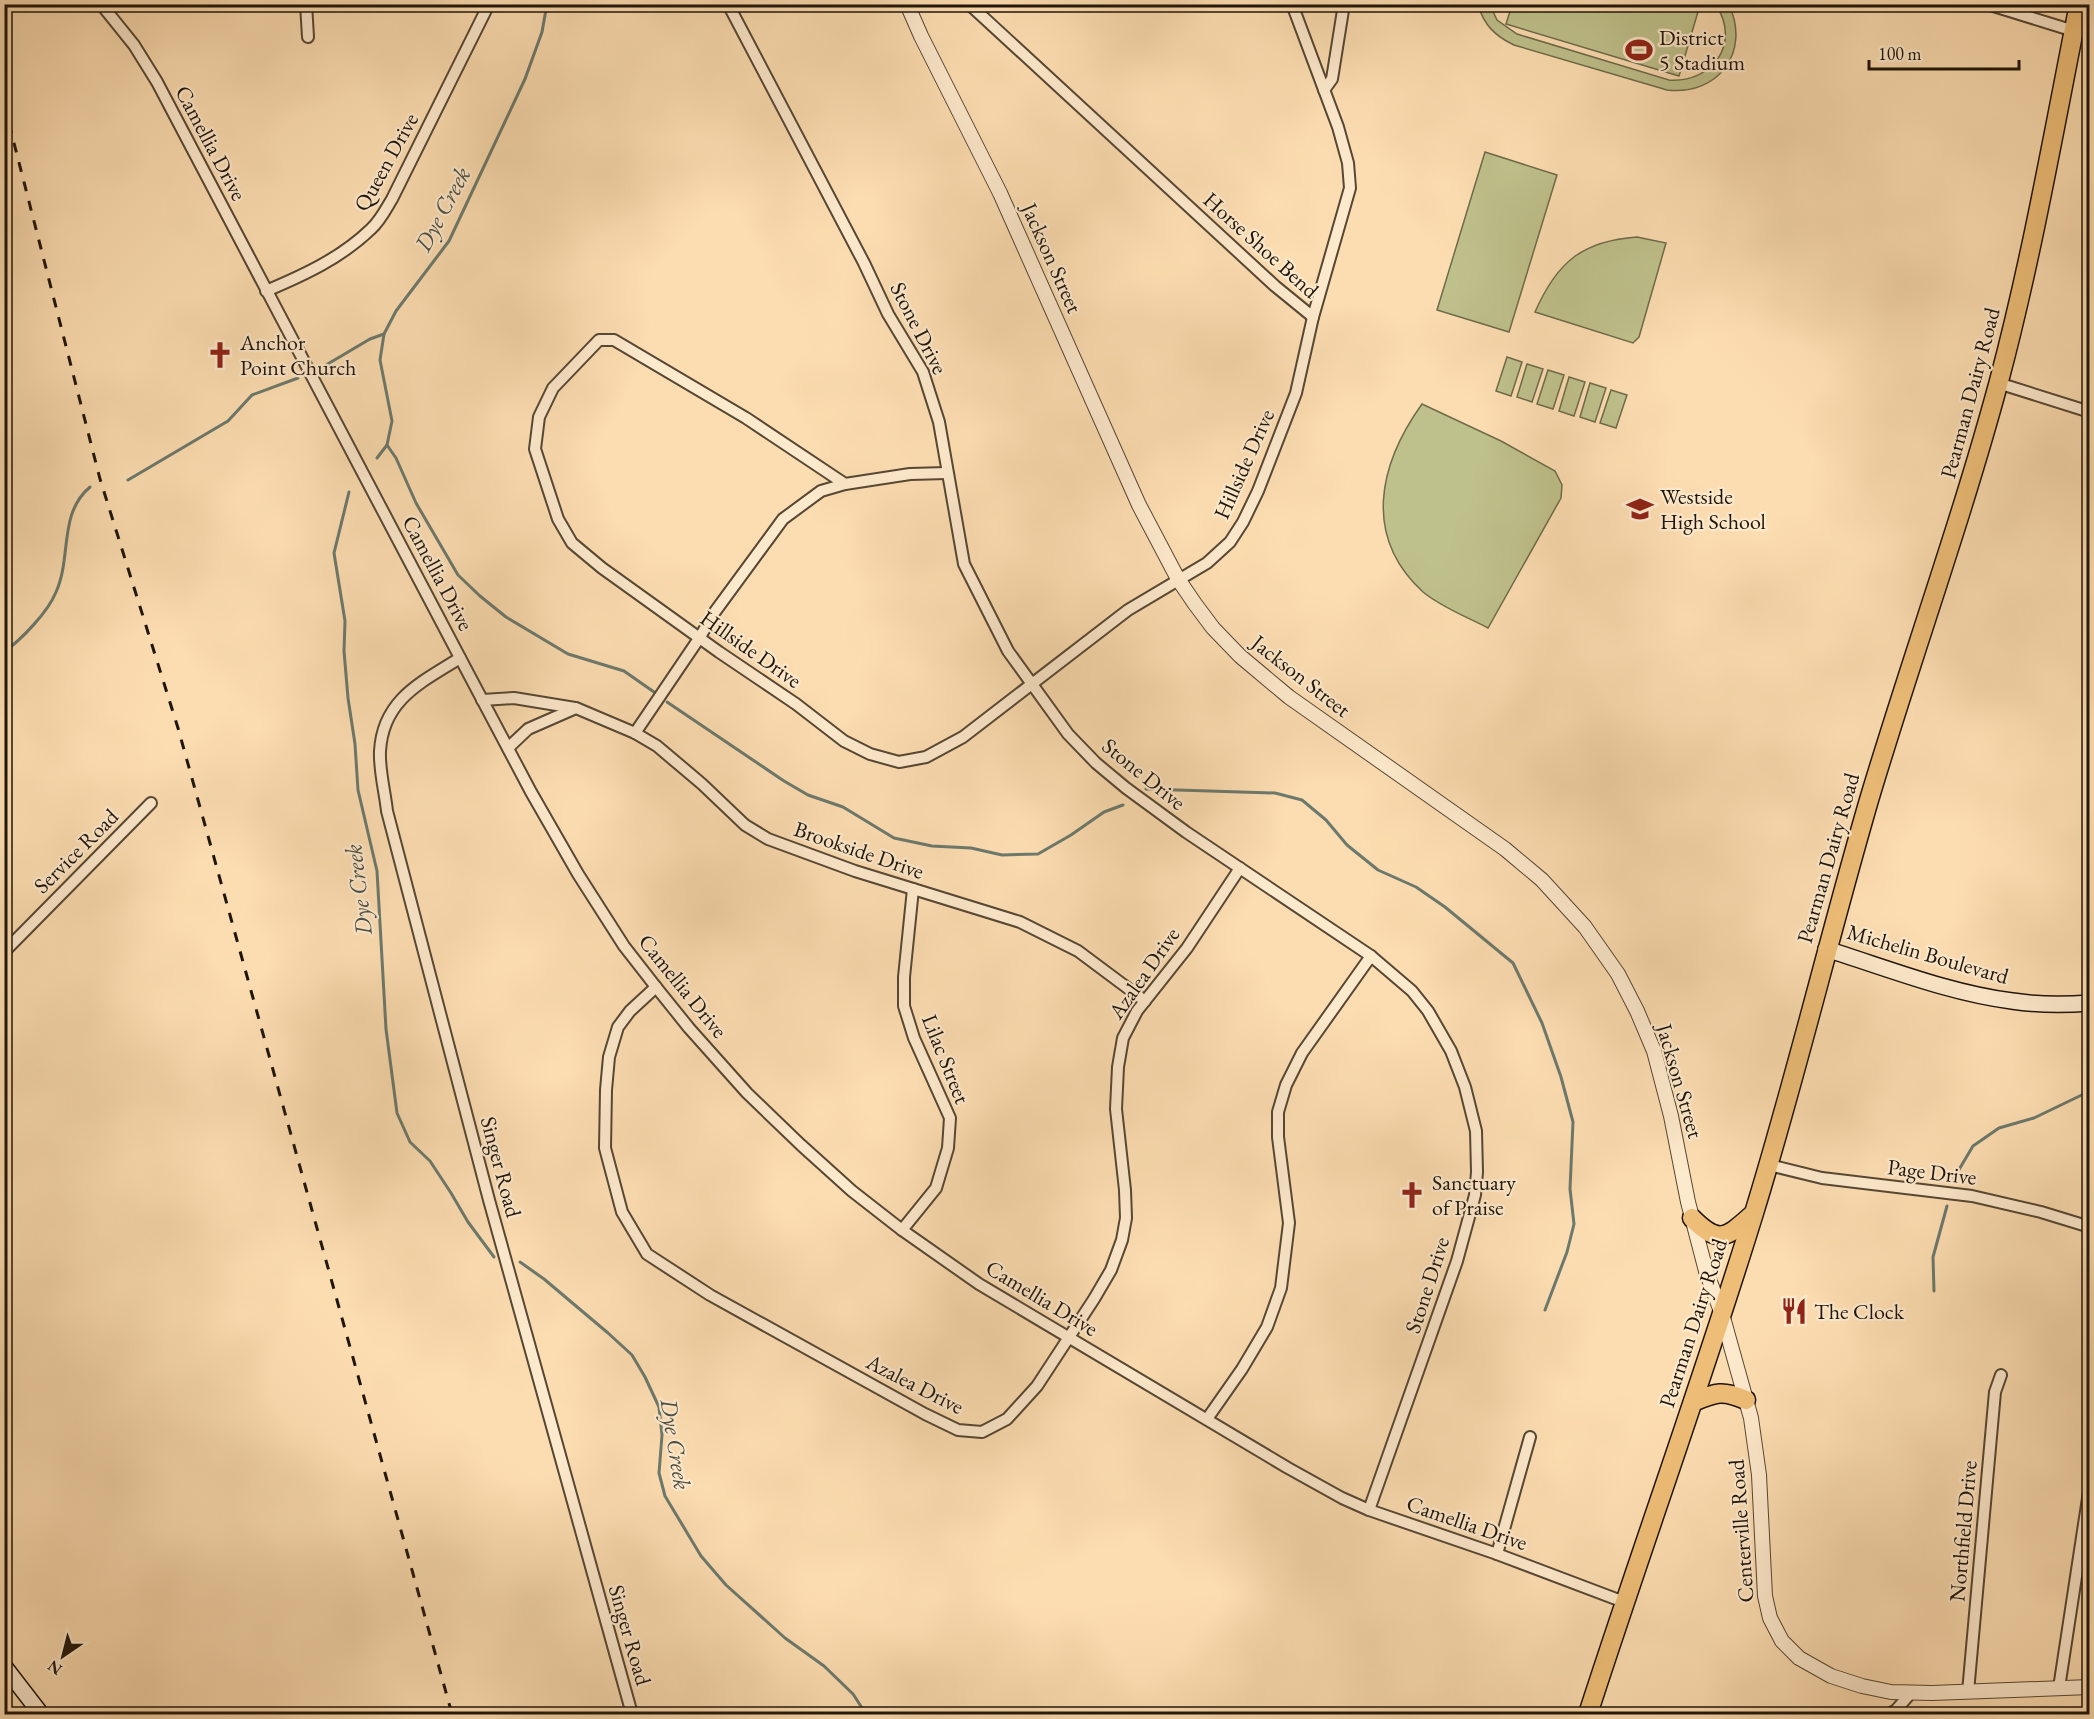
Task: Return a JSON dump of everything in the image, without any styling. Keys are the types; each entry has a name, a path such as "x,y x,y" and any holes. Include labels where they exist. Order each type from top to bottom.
{"highway":[{"name":"Pearman Dairy Road","path":"1588,1714 1754,1214 1783,1117 1827,949 1872,792 1973,474 2024,279 2079,4"},
{"path":"1692,1218 1706,1231 1716,1235 1726,1235 1736,1230 1754,1214"},
{"path":"1693,1402 1713,1393 1729,1393 1746,1400"}],"main road":[{"name":"Michelin Boulevard","path":"1827,949 1983,996 2039,1004 2090,1004"},
{"path":"4,1666 41,1714"}],"street":[{"name":"Camellia Drive","path":"101,4 134,45 157,82 482,700 578,874 624,946 689,1028 747,1093 801,1146 852,1191 902,1230 979,1284 1332,1493 1369,1510 1497,1554 1624,1602"},
{"path":"306,4 308,37"},
{"name":"Queen Drive","path":"266,291 309,273 340,254 373,228 392,199 489,4"},
{"name":"Stone Drive","path":"728,4 864,263 888,314 922,372 939,422 964,564 1008,651 1068,734 1096,763 1126,788 1371,956 1412,991 1428,1011 1451,1052 1465,1087 1476,1131 1475,1195 1457,1262 1369,1510"},
{"name":"Jackson Street","path":"907,4 1000,193 1139,505 1178,579 1213,628 1265,678 1505,849 1542,880 1585,927 1618,974 1654,1051 1671,1116 1692,1218 1706,1271 1722,1314"},
{"name":"Horse Shoe Bend","path":"969,4 1275,286 1313,317 1350,188 1348,164 1292,4"},
{"path":"1324,90 1332,79 1344,4"},
{"path":"1987,4 2073,31"},
{"name":"Hillside Drive","path":"845,484 746,418 614,340 599,340 553,388 539,417 535,450 558,519 572,543 611,574 796,704 844,741 870,754 899,762 926,757 963,737 1128,610 1207,563 1230,542 1258,491 1296,393 1313,317"},
{"path":"1998,383 2090,412"},
{"path":"635,734 714,614 783,519 821,491 845,484 910,474 947,473"},
{"name":"Singer Road","path":"460,658 401,697 388,717 380,751 387,811 489,1200 633,1714"},
{"name":"Brookside Drive","path":"482,700 514,698 576,708 635,734 657,746 702,783 745,825 768,839 855,871 1020,922 1078,951 1145,1001"},
{"path":"508,748 528,729 576,708"},
{"name":"Service Road","path":"4,952 151,803"},
{"name":"Azalea Drive","path":"656,987 630,1011 618,1027 609,1057 606,1090 605,1148 622,1212 647,1254 753,1319 958,1430 982,1431 1007,1419 1037,1386 1070,1338 1110,1270 1122,1240 1126,1218 1116,1108 1118,1067 1123,1038 1137,1011 1187,948 1240,868"},
{"name":"Lilac Street","path":"902,1230 936,1188 948,1148 950,1118 914,1038 904,1006 904,977 913,889"},
{"path":"1207,1419 1242,1369 1267,1327 1281,1288 1289,1223 1278,1137 1278,1112 1286,1085 1302,1053 1371,956"},
{"name":"Page Drive","path":"1768,1165 1822,1178 1972,1196 2041,1212 2090,1227"},
{"name":"Centerville Road","path":"1722,1314 1753,1425 1758,1467 1765,1596 1770,1618 1790,1651 1820,1671 1862,1686 1910,1694 2090,1687"},
{"name":"Northfield Drive","path":"1968,1692 1995,1392 2001,1375"},
{"path":"1497,1554 1530,1437"},
{"path":"2060,1688 2090,1485"},
{"path":"1889,1714 1896,1710 1910,1694"}],"green space":[{"name":"District 5 Stadium","path":"1512,4 1700,5 1679,76 1506,24"},
{"path":"1478,5 1490,5 1497,20 1517,34 1669,80 1698,75 1710,68 1718,58 1724,46 1725,33 1723,19 1716,5 1729,5 1735,22 1736,39 1725,67 1715,78 1701,86 1685,90 1667,90 1514,45 1491,29"},
{"path":"1485,152 1557,175 1509,332 1437,310"},
{"path":"1637,237 1666,243 1639,337 1633,343 1535,312 1552,280 1574,257 1601,243"},
{"path":"1507,357 1522,362 1511,396 1496,391"},
{"path":"1527,364 1543,369 1532,402 1517,397"},
{"path":"1548,370 1564,375 1553,409 1537,404"},
{"path":"1569,377 1585,382 1574,416 1559,411"},
{"path":"1590,383 1606,388 1595,422 1580,417"},
{"path":"1611,390 1627,395 1616,428 1600,423"},
{"path":"1422,404 1501,441 1555,471 1562,485 1561,498 1488,628 1446,607 1423,592 1404,570 1391,547 1385,524 1384,500 1387,475 1395,451"}],"waterway":[{"name":"Dye Creek","path":"377,458 387,445 392,421 380,360 384,334 396,311 449,241 525,79 542,32 547,4"},
{"path":"326,365 370,339 384,334"},
{"path":"128,480 228,421 252,395 298,378"},
{"path":"387,445 396,458 416,503 458,575 480,596 506,617 568,654 624,671 654,692"},
{"path":"4,652 34,625 52,600 61,579 73,510 90,487"},
{"name":"Dye Creek","path":"349,492 334,553 345,621 344,651 358,790 377,871 386,1029 397,1113 410,1142 430,1161 468,1222 494,1257"},
{"path":"667,702 784,781 808,795 843,807 894,838 932,846 971,848 1002,855 1038,854 1104,812 1123,805"},
{"path":"1146,789 1275,793 1302,800 1326,820 1347,845 1378,870 1416,887 1445,907 1513,963 1542,1023 1561,1077 1573,1122 1570,1189 1574,1224 1567,1252 1545,1310"},
{"path":"1954,1178 1973,1146 1999,1128 2034,1118 2090,1091"},
{"path":"1934,1291 1933,1257 1947,1206"},
{"name":"Dye Creek","path":"520,1262 544,1279 632,1355 659,1407 662,1435 659,1473 665,1496 701,1556 726,1585 785,1638 824,1666 853,1694 866,1714"}],"railway":[{"path":"4,104 100,479 178,728 452,1714"}],"place":[{"name":"District 5 Stadium","path":"1639,50"},
{"name":"Anchor Point Church","path":"220,355"},
{"name":"Westside High School","path":"1640,509"},
{"name":"Sanctuary of Praise","path":"1412,1195"},
{"name":"The Clock","path":"1794,1311"}]}
